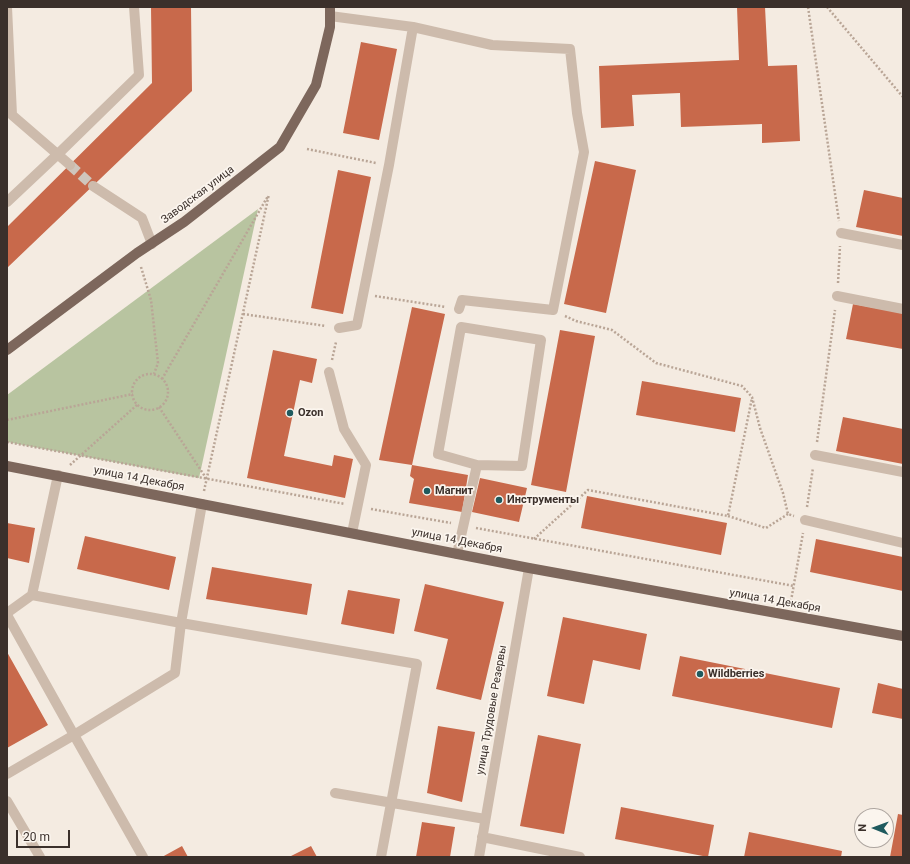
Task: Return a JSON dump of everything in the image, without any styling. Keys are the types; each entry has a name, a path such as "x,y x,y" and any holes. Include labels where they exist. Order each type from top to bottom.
{"main road":[{"name":"Заводская улица","path":"7,350 137,253 184,222 280,147 316,85 330,27 330,12"},
{"name":"улица 14 Декабря","path":"7,466 529,568 903,636"}],"street":[{"path":"8,7 9,115 70,165"},
{"path":"7,202 139,75 134,7"},
{"path":"330,12 413,27 492,45 570,50 577,113 584,152 553,310 462,300 459,309"},
{"path":"339,328 357,325 389,165 413,27"},
{"path":"93,186 142,218 152,244"},
{"path":"841,233 903,245"},
{"path":"837,296 903,309"},
{"path":"461,326 541,340 522,466 477,465 438,454 461,326"},
{"path":"329,372 344,429 366,465 352,533"},
{"path":"815,455 903,472"},
{"path":"457,554 477,465"},
{"path":"58,476 32,595 7,614 143,857"},
{"path":"7,774 74,736 175,673 181,623 202,504"},
{"path":"806,520 903,543"},
{"name":"улица Трудовые Резервы","path":"478,857 529,568"},
{"path":"32,595 181,623 417,664 380,857"},
{"path":"335,793 485,819"},
{"path":"7,801 40,857"},
{"path":"482,837 580,857"}],"path":[{"path":"788,616 806,520 815,455 837,296 841,233 808,7"},
{"path":"827,7 903,97"},
{"path":"308,149 389,165"},
{"path":"162,379 269,194 202,504"},
{"path":"137,253 151,300 158,363 154,374"},
{"path":"363,294 459,309"},
{"path":"553,310 576,321 612,330 656,363 742,386 752,397 760,428 783,493 788,514"},
{"path":"243,314 339,328 329,372"},
{"path":"154,374 162,379 167,386 168,392 164,403 159,407 148,409 142,408 132,394 135,383 138,378 143,375 154,374"},
{"path":"7,420 132,394"},
{"path":"728,516 752,397"},
{"path":"58,476 138,404"},
{"path":"159,407 207,479"},
{"path":"7,442 347,504"},
{"path":"534,539 588,490 728,516 766,528 788,514"},
{"path":"370,509 456,524"},
{"path":"788,514 806,520"},
{"path":"472,527 794,586"}],"green space":[{"path":"258,209 199,478 7,442 7,395"}],"building":[{"path":"151,7 191,7 192,91 7,268 7,227 152,83"},
{"path":"737,7 765,7 768,66 797,65 800,141 762,143 762,124 681,127 680,93 632,95 634,126 601,128 599,66 739,60"},
{"path":"361,42 397,49 379,140 343,133"},
{"path":"595,161 636,170 606,313 564,304"},
{"path":"338,170 371,177 343,314 311,308"},
{"path":"864,190 903,198 903,236 856,227"},
{"path":"853,304 903,313 903,349 846,339"},
{"path":"412,307 445,314 412,465 379,460"},
{"path":"560,330 595,336 566,492 531,485"},
{"path":"273,350 317,359 312,383 300,380 284,456 332,466 334,455 353,459 345,498 247,478"},
{"path":"642,381 741,398 735,432 636,415"},
{"path":"843,417 903,429 903,464 836,451"},
{"path":"412,465 468,475 462,512 409,503 414,479 410,476"},
{"name":"Инструменты","path":"480,478 527,488 519,522 472,512"},
{"path":"587,496 727,523 721,555 581,528"},
{"path":"7,523 35,528 29,563 7,558"},
{"path":"85,536 176,557 169,590 77,569"},
{"path":"816,539 903,557 903,591 810,572"},
{"path":"212,567 312,584 307,615 206,599"},
{"path":"425,584 504,602 481,700 436,689 448,639 414,631"},
{"path":"348,590 400,599 394,634 341,624"},
{"path":"563,617 647,634 640,670 593,660 584,704 547,696"},
{"path":"7,652 48,725 7,748"},
{"path":"680,656 840,688 832,728 672,696"},
{"path":"878,683 903,689 903,719 872,713"},
{"path":"438,726 475,732 462,802 427,793"},
{"path":"538,735 581,744 564,834 520,826"},
{"path":"621,807 714,825 708,857 615,839"},
{"path":"898,814 903,815 903,857 890,857 892,848 894,848 894,836"},
{"path":"422,822 455,827 450,857 416,857"},
{"path":"749,832 842,851 841,857 744,857"},
{"path":"182,846 188,857 162,857"},
{"path":"311,846 317,857 289,857"}],"tunnel":[{"path":"70,165 93,186"}],"place":[{"name":"Ozon","path":"290,413"},
{"name":"Магнит","path":"427,491"},
{"name":"Инструменты","path":"499,500"},
{"name":"Wildberries","path":"700,674"}]}
